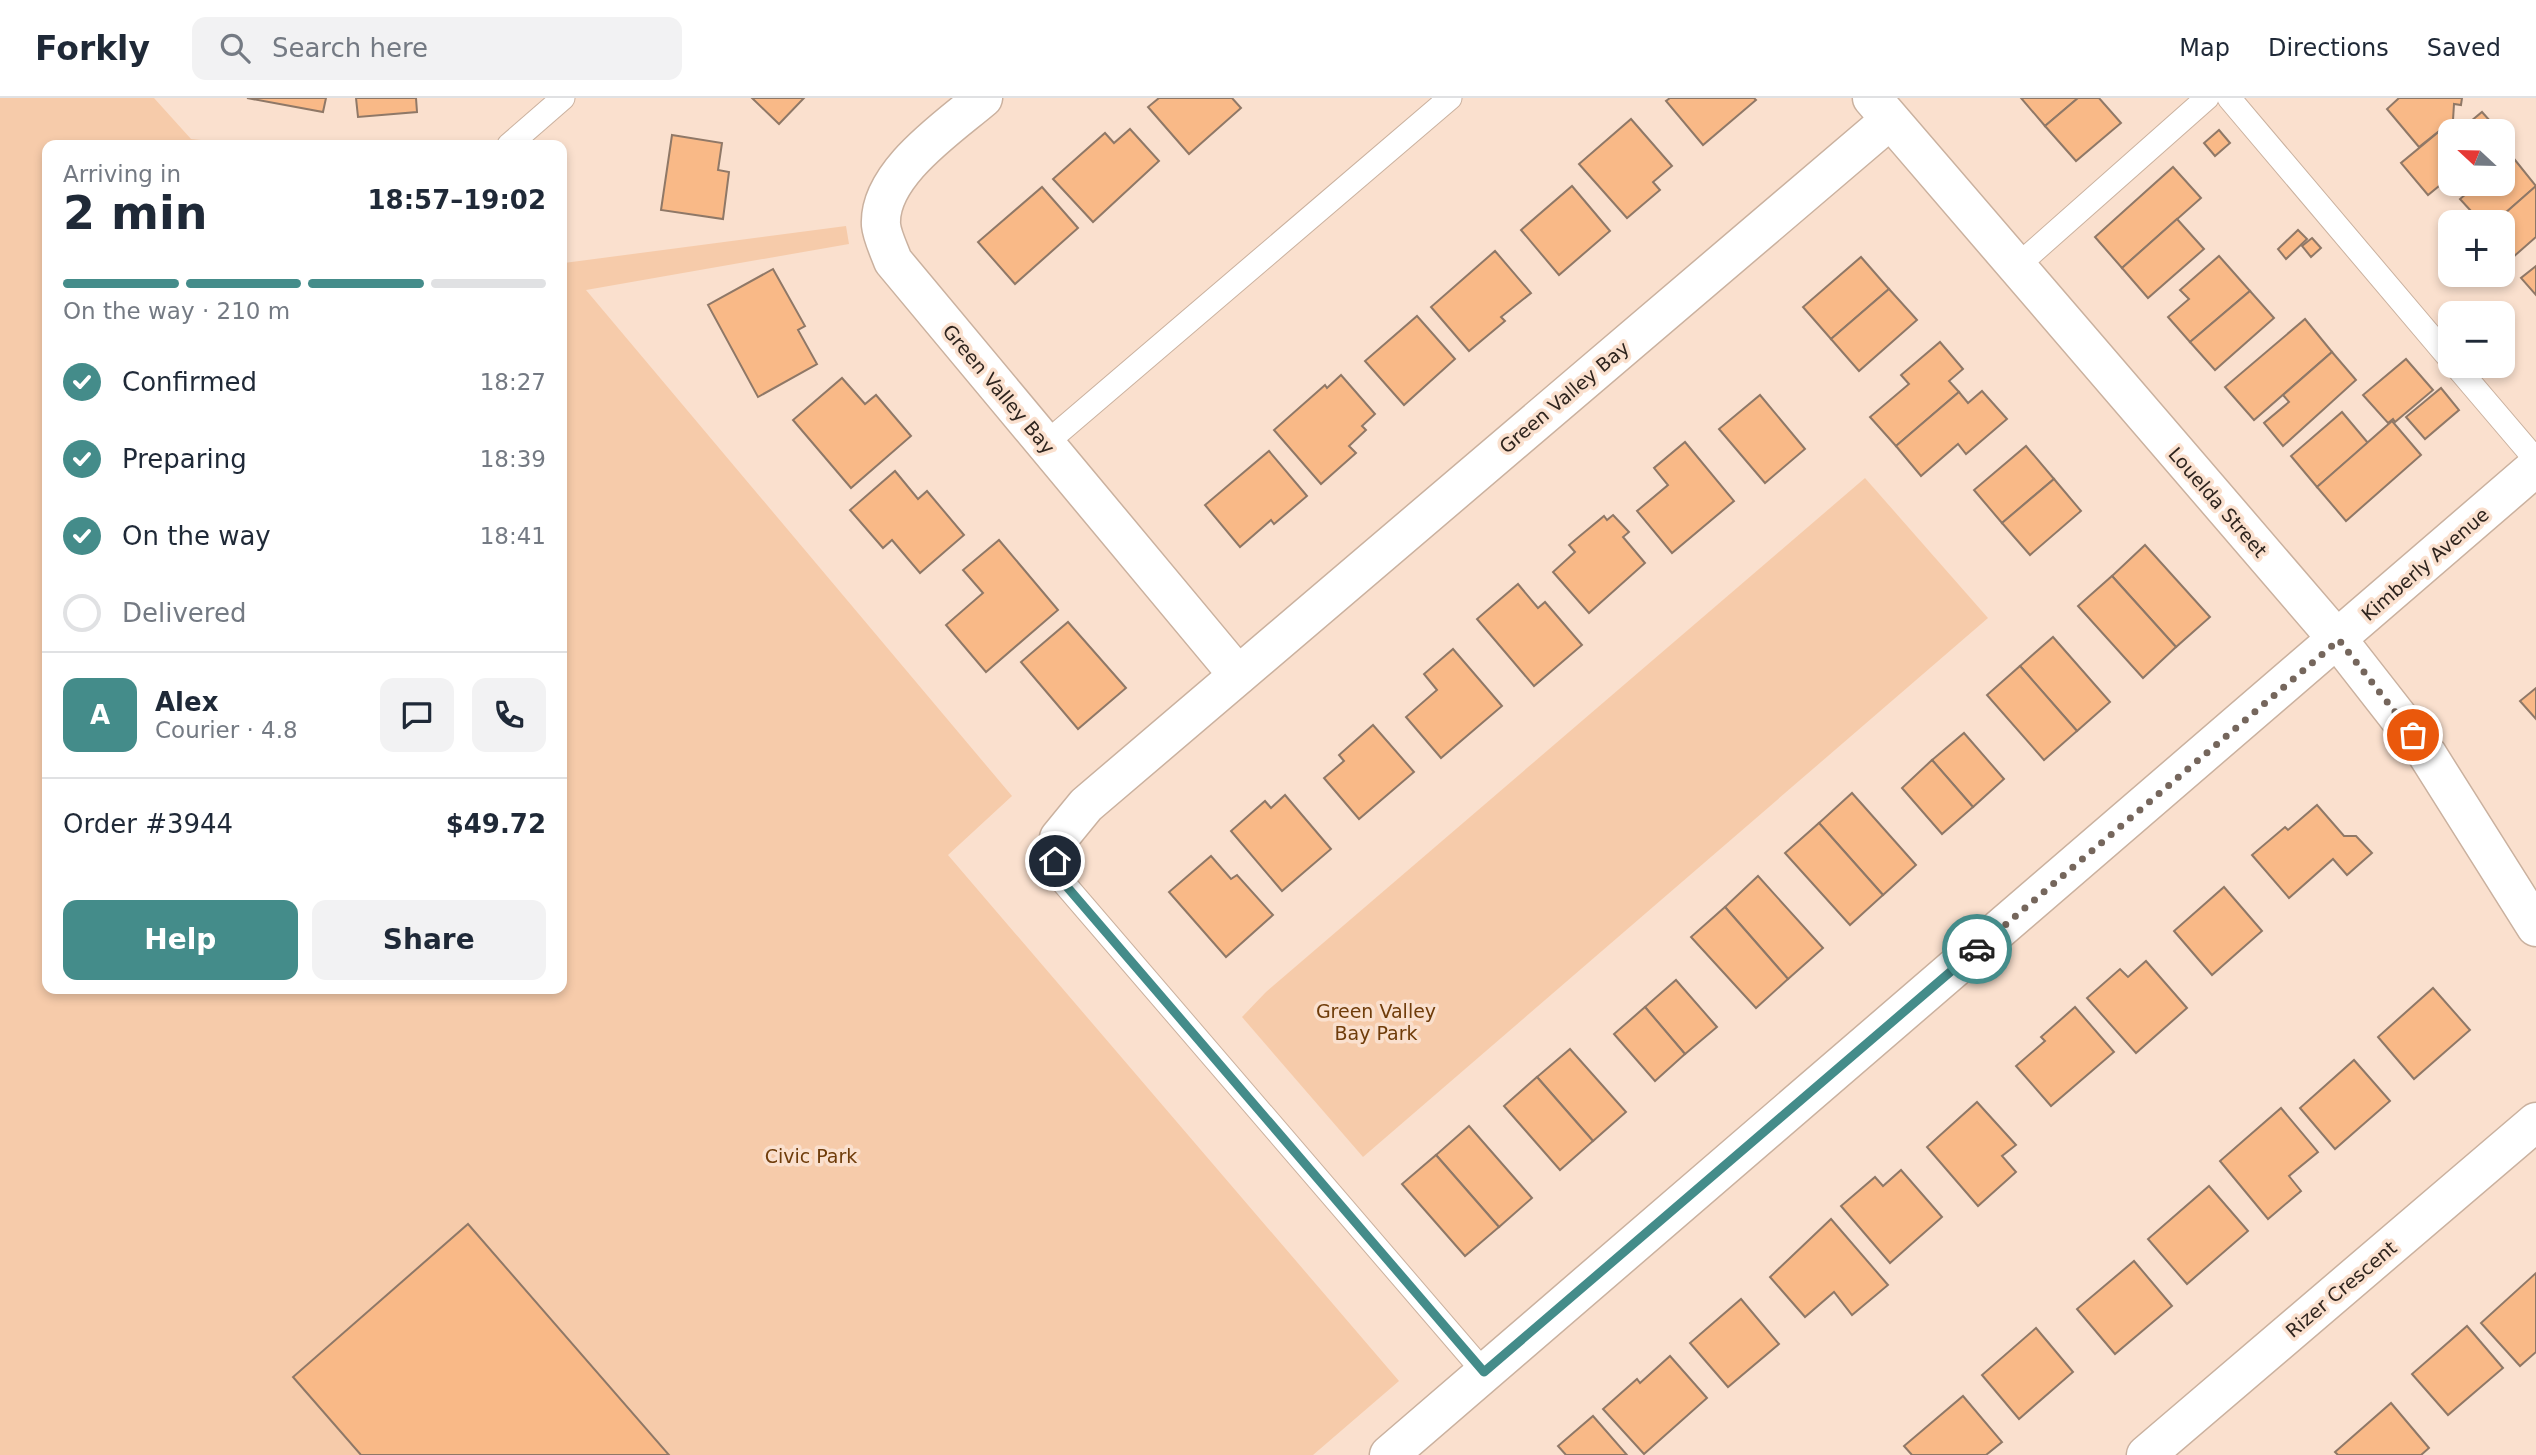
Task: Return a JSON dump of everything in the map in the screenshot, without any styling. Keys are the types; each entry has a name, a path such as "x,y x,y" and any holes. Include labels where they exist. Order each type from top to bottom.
{"street":[{"name":"Green Valley Bay","path":"983,98 908,162 885,202 881,225 893,261 1238,675"},
{"name":"Green Valley Bay","path":"1059,838 1086,806 1881,109"},
{"name":"Louelda Street","path":"1881,109 2339,640 2427,754 2536,927"},
{"name":"Kimberly Avenue","path":"1389,1455 2339,640 2536,467"},
{"name":"Rizer Crescent","path":"2146,1455 2536,1122"}],"lane":[{"path":"515,140 564,98"},
{"path":"1045,444 1450,98"},
{"path":"2016,267 2207,98"},
{"path":"2229,98 2438,345"},
{"path":"2466,378 2536,460"},
{"path":"1059,838 1055,861 1062,881 1484,1372"}],"green space":[{"name":"Civic Park","path":"0,98 154,98 191,139 201,140 42,140 42,994 567,994 567,263 846,226 849,244 586,290 1012,796 948,855 1399,1381 1313,1455 0,1455"},
{"name":"Green Valley Bay Park","path":"1865,478 1988,618 1363,1157 1242,1017 1266,992"}],"building":[{"path":"247,98 326,98 323,112"},
{"path":"356,98 416,98 417,112 358,117"},
{"path":"752,98 804,98 779,124"},
{"path":"1159,98 1232,98 1241,108 1189,154 1148,107"},
{"path":"1670,98 1756,100 1703,145 1666,101"},
{"path":"2021,98 2078,98 2045,126"},
{"path":"2078,98 2099,98 2121,123 2076,161 2045,126"},
{"path":"2399,98 2462,98 2461,105 2454,104 2453,119 2438,119 2438,132 2419,147 2387,109"},
{"path":"2482,112 2488,119 2474,119"},
{"path":"1631,119 1672,166 1653,182 1660,190 1627,218 1579,164"},
{"path":"1130,129 1159,161 1093,222 1053,179 1105,133 1114,143"},
{"path":"2219,130 2230,143 2215,156 2204,143"},
{"path":"2438,132 2438,187 2428,195 2401,163"},
{"path":"672,135 722,143 718,170 729,172 723,219 661,210"},
{"path":"2515,160 2536,186 2509,210 2470,210 2460,199 2464,196 2515,196"},
{"path":"2173,167 2201,198 2122,268 2095,237"},
{"path":"1572,186 1610,231 1559,275 1521,230"},
{"path":"2536,186 2536,237 2515,255 2515,210 2509,210"},
{"path":"1042,187 1078,228 1015,284 978,242"},
{"path":"2177,219 2204,249 2148,298 2122,268"},
{"path":"2298,230 2307,239 2286,259 2278,249"},
{"path":"2312,238 2321,248 2311,257 2302,246"},
{"path":"1495,251 1531,293 1501,317 1505,321 1469,351 1431,307"},
{"path":"2219,256 2250,291 2190,342 2168,317 2189,299 2180,290"},
{"path":"1861,257 1889,289 1831,339 1803,307"},
{"path":"2536,266 2536,295 2521,278"},
{"path":"773,269 805,326 798,330 817,364 758,397 708,305"},
{"path":"1889,289 1917,320 1859,371 1831,339"},
{"path":"2250,291 2274,318 2215,370 2190,342"},
{"path":"1417,316 1455,359 1404,405 1365,361"},
{"path":"2305,319 2332,352 2254,420 2225,387"},
{"path":"1940,342 1963,369 1949,381 1959,392 1896,446 1870,417 1909,384 1901,375"},
{"path":"2332,352 2356,380 2283,446 2264,423 2289,402 2283,395"},
{"path":"2406,359 2433,390 2395,422 2393,419 2388,423 2363,395"},
{"path":"1341,375 1375,414 1362,426 1366,430 1349,446 1356,453 1321,484 1274,430 1325,385 1327,388"},
{"path":"842,378 865,404 876,395 911,436 851,488 793,420"},
{"path":"2441,388 2459,410 2425,439 2406,417"},
{"path":"1982,391 2007,419 1966,454 1958,444 1921,476 1896,446 1959,392 1968,403"},
{"path":"1760,395 1805,449 1765,483 1719,429"},
{"path":"2342,412 2368,443 2317,487 2291,456"},
{"path":"2392,421 2421,455 2346,521 2317,487"},
{"path":"1685,442 1734,501 1672,553 1637,511 1668,485 1654,468"},
{"path":"2026,446 2054,479 2002,523 1974,490"},
{"path":"1269,451 1307,496 1274,524 1271,520 1240,547 1205,505"},
{"path":"895,471 918,499 927,491 964,535 920,573 892,540 883,548 850,510"},
{"path":"2054,479 2081,511 2030,555 2002,523"},
{"path":"1613,515 1629,532 1623,537 1645,563 1589,613 1553,572 1575,552 1569,545 1604,516 1607,520"},
{"path":"999,540 1058,610 986,672 946,625 983,593 963,570"},
{"path":"2145,545 2210,617 2176,647 2112,576"},
{"path":"2112,576 2176,647 2143,678 2078,606"},
{"path":"1518,584 1538,608 1545,602 1582,645 1534,686 1477,619"},
{"path":"1068,622 1126,688 1078,729 1021,662"},
{"path":"2053,637 2110,702 2077,731 2020,666"},
{"path":"1453,649 1502,706 1441,758 1406,717 1437,690 1424,674"},
{"path":"2020,666 2077,731 2044,760 1987,695"},
{"path":"2536,688 2536,719 2520,701"},
{"path":"1373,725 1414,772 1359,819 1324,778 1344,761 1339,755"},
{"path":"1964,733 2004,779 1973,807 1932,760"},
{"path":"1932,760 1973,807 1942,834 1902,788"},
{"path":"1852,793 1916,865 1883,895 1819,823"},
{"path":"1285,795 1331,849 1282,891 1231,831 1265,801 1271,808"},
{"path":"2317,805 2344,836 2356,836 2372,853 2347,875 2333,859 2289,898 2252,855 2285,827 2288,830"},
{"path":"1819,823 1883,895 1850,925 1785,853"},
{"path":"1211,856 1231,879 1237,875 1273,915 1226,957 1169,892"},
{"path":"1758,876 1823,948 1788,979 1725,907"},
{"path":"2224,887 2262,931 2212,975 2174,931"},
{"path":"1725,907 1788,979 1756,1008 1691,937"},
{"path":"2146,961 2187,1008 2136,1053 2087,998 2120,969 2128,977"},
{"path":"1676,980 1717,1027 1685,1054 1645,1007"},
{"path":"2433,988 2470,1030 2414,1079 2378,1037"},
{"path":"1645,1007 1685,1054 1655,1081 1614,1034"},
{"path":"2075,1007 2114,1052 2051,1106 2016,1066 2045,1041 2041,1037"},
{"path":"1570,1049 1626,1112 1593,1141 1537,1077"},
{"path":"2354,1060 2390,1101 2335,1149 2300,1108"},
{"path":"1537,1077 1593,1141 1560,1170 1504,1106"},
{"path":"1977,1102 2016,1145 2002,1156 2016,1172 1978,1206 1927,1147"},
{"path":"2281,1108 2318,1152 2289,1176 2301,1191 2268,1219 2220,1161"},
{"path":"1469,1126 1532,1198 1499,1227 1436,1155"},
{"path":"1436,1155 1499,1227 1465,1256 1402,1184"},
{"path":"1901,1170 1942,1217 1890,1263 1841,1206 1875,1177 1883,1186"},
{"path":"2209,1186 2248,1231 2187,1284 2148,1239"},
{"path":"1831,1219 1888,1285 1852,1315 1834,1292 1805,1317 1770,1277"},
{"path":"468,1224 669,1455 361,1455 293,1377"},
{"path":"2134,1261 2172,1306 2115,1354 2077,1309"},
{"path":"2536,1273 2536,1352 2520,1366 2481,1323"},
{"path":"1741,1299 1779,1344 1728,1387 1690,1343"},
{"path":"2467,1326 2503,1368 2448,1415 2412,1374"},
{"path":"2036,1328 2073,1372 2019,1419 1982,1375"},
{"path":"1670,1356 1707,1398 1644,1454 1603,1409 1637,1379 1640,1383"},
{"path":"1963,1396 2002,1442 1986,1455 1912,1455 1904,1446"},
{"path":"2391,1403 2429,1448 2421,1455 2338,1455 2335,1452"},
{"path":"1593,1416 1627,1455 1566,1455 1558,1446"}],"way so far":[{"path":"1977,949 2339,640 2413,735"}],"route":[{"path":"1055,861 1062,881 1484,1372 1977,949"}]}
